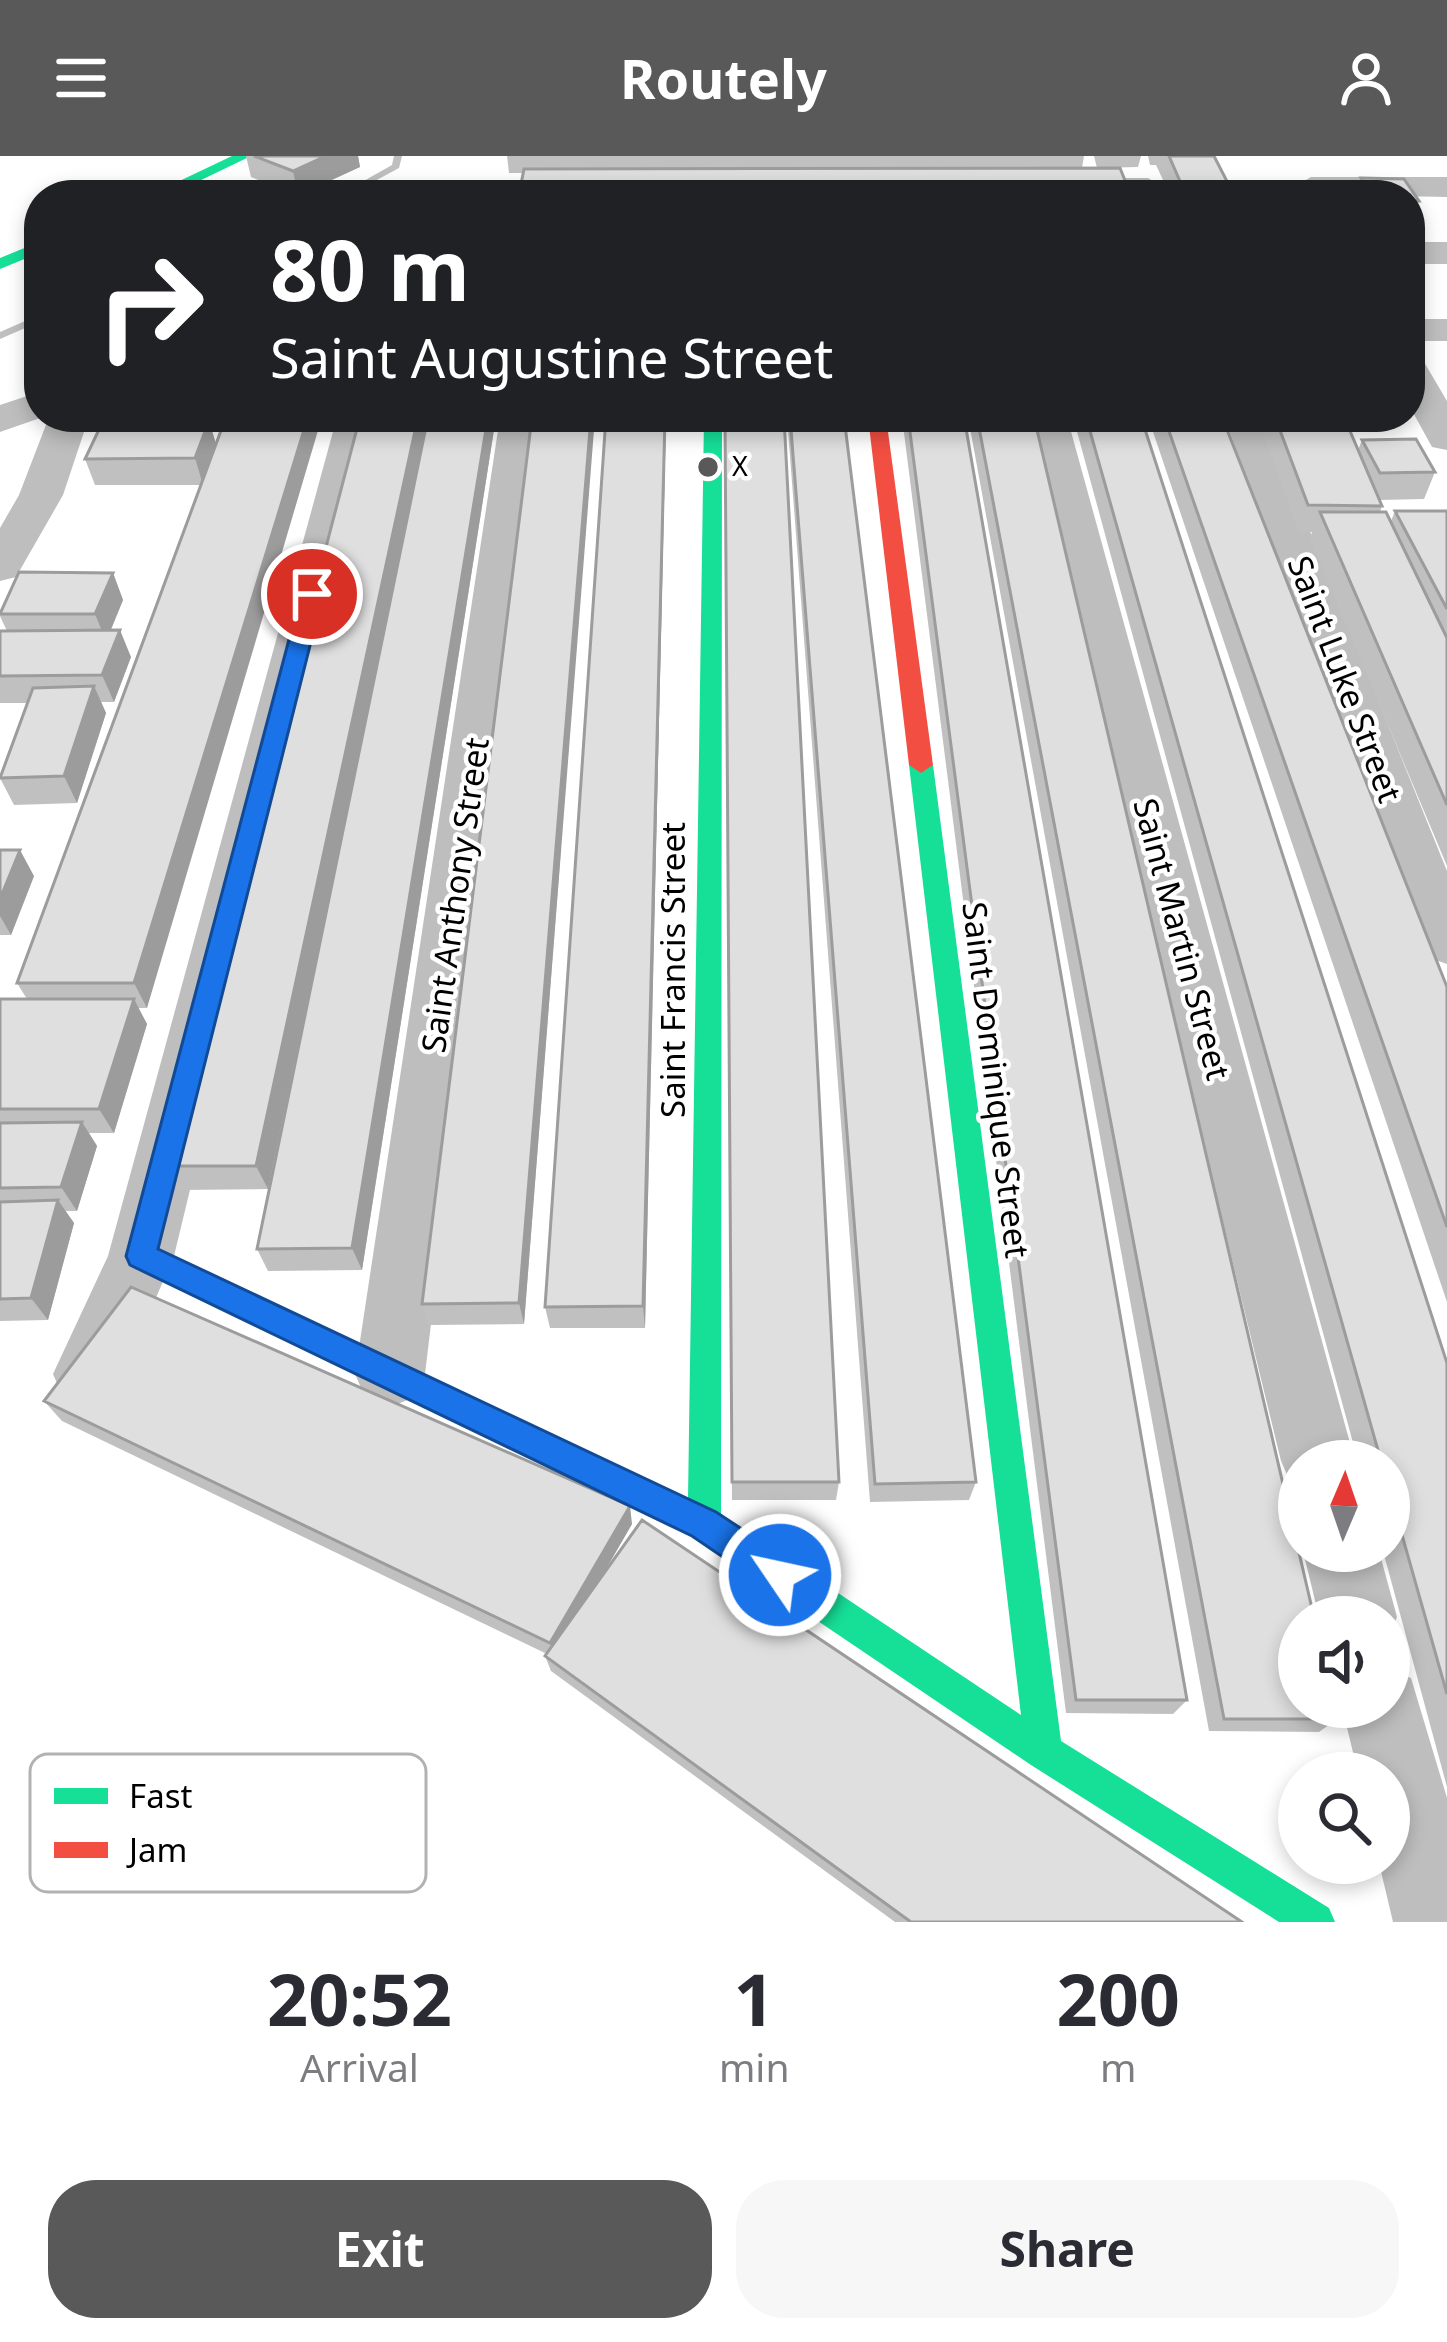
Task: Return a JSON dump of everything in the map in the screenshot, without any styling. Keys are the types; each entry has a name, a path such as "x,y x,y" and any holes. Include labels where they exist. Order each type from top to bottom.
{"street":[{"path":"191,180 244,156"},
{"path":"1425,398 1447,438"},
{"path":"0,567 41,495 64,432"},
{"path":"86,1380 141,1256 354,432"},
{"name":"Saint Anthony Street","path":"390,1374 518,432"},
{"name":"Saint Francis Street","path":"704,1524 713,432"},
{"name":"Saint Dominique Street","path":"879,432 1044,1752"},
{"name":"Saint Martin Street","path":"1051,432 1313,1440"},
{"name":"Saint Luke Street","path":"1250,432 1447,942"},
{"path":"141,1256 704,1524 1044,1752 1315,1922"},
{"path":"1387,1728 1437,1922"}],"building":[{"path":"254,156 326,156 293,171"},
{"path":"1169,156 1214,156 1226,180 1179,180"},
{"path":"1120,168 1125,180 522,180 524,169"},
{"path":"98,432 205,432 195,458 85,459"},
{"path":"220,432 303,432 134,983 17,983"},
{"path":"356,432 415,432 256,1166 164,1166"},
{"path":"425,432 486,432 352,1248 257,1249"},
{"path":"530,432 590,432 519,1303 422,1304"},
{"path":"605,432 665,432 643,1306 545,1307"},
{"path":"725,432 785,432 839,1482 732,1482"},
{"path":"791,432 846,432 976,1482 875,1484"},
{"path":"910,432 967,432 1187,1700 1076,1700"},
{"path":"980,432 1038,432 1278,1463 1278,1572 1304,1572 1309,1596 1278,1596 1278,1719 1224,1719"},
{"path":"1090,432 1146,432 1447,1363 1447,1694 1410,1563 1410,1440 1375,1440"},
{"path":"1169,432 1228,432 1447,987 1447,1227"},
{"path":"1281,432 1350,432 1382,506 1308,505"},
{"path":"1416,439 1435,472 1380,473 1362,440"},
{"path":"1395,511 1447,511 1447,609"},
{"path":"1320,512 1386,512 1447,638 1447,805"},
{"path":"19,572 113,573 95,614 0,614"},
{"path":"120,630 102,675 0,676 0,631"},
{"path":"94,686 64,776 0,778 33,688"},
{"path":"0,850 20,850 0,899"},
{"path":"0,999 134,999 99,1109 0,1109"},
{"path":"82,1122 61,1187 0,1188 0,1123"},
{"path":"58,1200 31,1298 0,1299 0,1202"},
{"path":"131,1287 630,1506 550,1643 44,1401"},
{"path":"642,1520 1242,1922 911,1922 545,1656"}],"waterway":[{"path":"370,180 396,166 398,156"},
{"path":"0,336 24,325"}],"traffic: fast":[{"path":"191,180 244,156"},
{"path":"0,264 24,254"},
{"path":"704,1524 713,432"},
{"path":"921,765 1044,1752"},
{"path":"141,1256 704,1524 1044,1752 1315,1922"}],"traffic: jam":[{"path":"879,432 921,765"}],"place":[{"name":"X","path":"708,467"}],"route":[{"path":"312,594 141,1256 704,1524 780,1575"}]}
